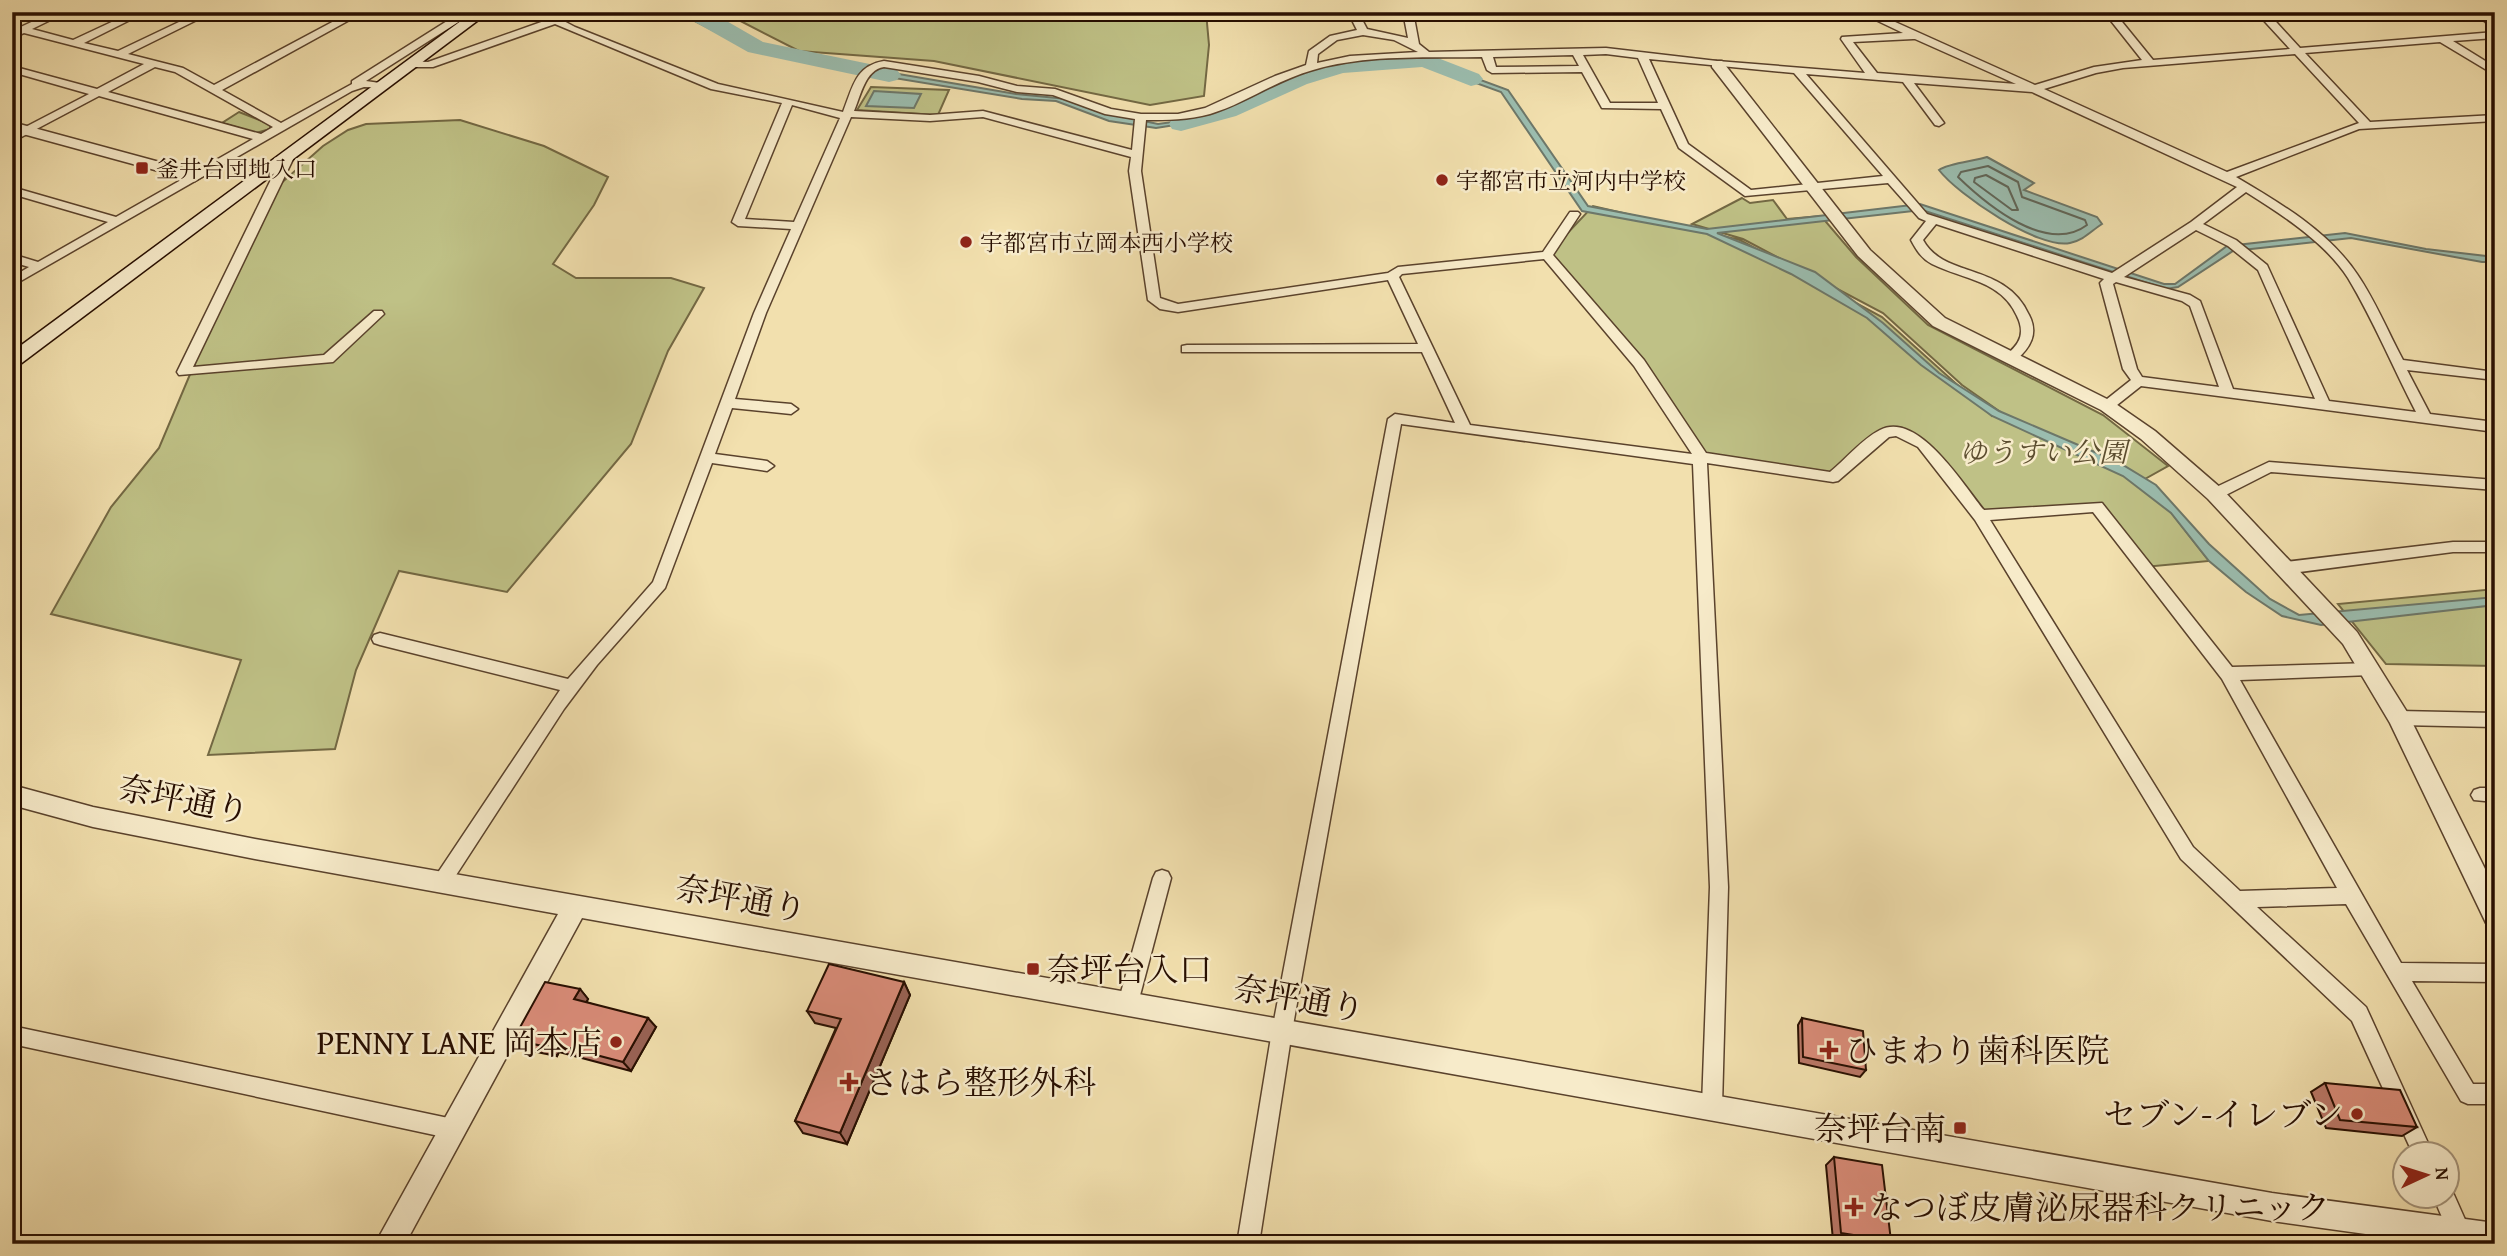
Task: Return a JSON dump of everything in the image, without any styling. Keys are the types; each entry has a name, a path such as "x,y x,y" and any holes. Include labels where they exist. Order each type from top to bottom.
{"main road":[{"path":"12,360 479,15"}],"street":[{"path":"22,30 62,12"},
{"path":"77,42 141,12"},
{"path":"122,53 208,12"},
{"path":"213,90 359,12"},
{"path":"539,12 715,87 847,115 930,118 982,114 1137,155"},
{"path":"1353,12 1363,32"},
{"path":"1408,12 1415,43"},
{"path":"1864,12 2227,176 2318,238 2352,275 2425,416"},
{"path":"2109,12 2150,63"},
{"path":"2261,12 2367,125"},
{"path":"2479,12 2495,27"},
{"path":"12,282 348,89 458,18 479,15"},
{"path":"12,20 22,30 122,53 193,76 281,127"},
{"path":"412,64 429,65 555,21"},
{"path":"1311,67 1313,53 1334,38 1363,32 1402,37 1415,43 1427,55"},
{"path":"443,880 571,686 660,584 760,313 866,70 884,64 979,79 1017,89 1055,92 1141,121 1208,111 1279,78 1311,67 1350,59 1486,52 1576,51 2034,89 2094,70 2150,63 2495,35"},
{"path":"1874,77 1846,39 1916,36"},
{"path":"2442,39 2495,72"},
{"path":"1576,51 1606,106 1665,106"},
{"path":"1486,52 1492,70 1586,69"},
{"path":"1642,56 1683,146 1749,194 1889,179"},
{"path":"12,139 154,63"},
{"path":"1717,64 1810,187 1864,253 1939,322 2108,406 2148,435 2215,494 2332,618 2371,669 2399,718 2495,915"},
{"path":"12,69 262,138"},
{"path":"1797,71 1914,208 1933,219 2120,275 2196,304 2227,391"},
{"path":"1906,79 1939,123"},
{"path":"348,89 363,84 383,86"},
{"path":"788,101 738,222 799,226"},
{"path":"2227,176 2273,160 2306,143 2367,125 2495,118"},
{"path":"1141,121 1135,171 1154,300 1164,306 1178,308 1392,276 1398,271 1547,256"},
{"path":"12,125 195,176"},
{"path":"289,155 184,372 328,359 378,314"},
{"path":"2138,381 2130,369 2106,283 2195,225 2245,187"},
{"path":"12,190 117,221"},
{"path":"1547,256 1574,214"},
{"path":"1933,219 1917,240 1926,254 1997,284 2014,295 2023,309 2029,331 2025,344 2010,358"},
{"path":"2195,225 2239,247 2263,268 2324,405"},
{"path":"1547,256 1639,363 1699,453 1719,887 1712,1106"},
{"path":"12,258 38,266"},
{"path":"1392,276 1465,429"},
{"path":"1187,349 1427,348"},
{"path":"2398,364 2495,376"},
{"path":"2108,406 2138,381 2495,427"},
{"path":"729,403 791,409"},
{"path":"1248,1244 1282,1031 1395,419 1700,460 1707,458 1833,477 1885,433 1898,431 1923,444 1980,516 2186,853 2359,1014 2417,1140"},
{"path":"708,458 767,466"},
{"path":"2215,494 2269,467 2495,485"},
{"path":"1980,516 2096,507 2228,674 2351,896 2468,1094 2495,1094"},
{"path":"2285,568 2453,547 2495,547"},
{"path":"380,639 571,686"},
{"path":"2228,674 2371,669"},
{"path":"2399,718 2495,720"},
{"name":"奈坪通り","path":"12,795 93,817 166,831 1282,1031 2272,1207 2495,1237"},
{"path":"1128,1003 1162,878"},
{"path":"2236,899 2351,896"},
{"path":"389,1244 576,905"},
{"path":"2396,972 2495,973"},
{"path":"12,1035 453,1129"},
{"path":"2449,1210 2460,1233"}],"green space":[{"path":"723,12 1206,12 1209,45 1204,96 1150,105 934,61 799,51"},
{"path":"871,87 949,90 938,115 857,110"},
{"path":"239,112 270,124 270,129 256,133 222,123"},
{"path":"460,120 544,146 608,177 594,205 553,264 576,278 671,278 704,288 668,351 631,444 507,592 399,571 356,670 335,749 208,755 241,660 51,614 111,507 159,448 226,289 279,185 323,146 348,130 366,124"},
{"name":"ゆうすい公園","path":"1742,198 1750,203 1773,200 1787,219 1821,216 1856,257 1928,325 2103,415 2168,466 2145,479 2209,561 2144,567 2096,507 1980,516 1930,454 1898,431 1885,433 1833,477 1707,458 1639,363 1547,255 1593,206 1740,240 1882,317 1992,416 1999,411 1962,385 1883,313 1743,239 1692,224"},
{"path":"2495,589 2495,666 2386,664 2338,604"}],"water":[{"path":"677,12 702,12 758,45 790,50 784,55 752,50"},
{"path":"1429,61 1508,90 1588,206 1707,229 1920,204 2164,284 2175,284 2227,246 2345,233 2426,249 2495,257 2495,262 2482,262 2351,238 2233,251 2178,287 2166,289 1922,210 1717,233 1815,272 1883,323 1939,373 1999,411 2118,462 2156,485 2209,544 2270,599 2299,615 2495,597 2495,605 2321,625 2282,616 2246,592 2209,561 2171,513 2123,476 1992,416 1921,365 1867,318 1791,274 1707,234 1582,211 1501,92 1424,64 1350,67 1301,80 1207,120 1156,128 1109,121 1056,101 1022,99 839,69 846,65 1016,94 1067,99 1100,112 1158,124 1195,119 1304,75 1344,65"},
{"path":"874,91 921,94 914,108 866,106"},
{"path":"1987,157 2034,183 2024,190 2097,217 2102,224 2075,242 2056,243 2039,238 1980,205 1939,170"}],"building":[{"name":"さはら整形外科","path":"829,964 904,982 840,1133 795,1121 841,1019 807,1011"},
{"path":"545,982 580,989 574,999 648,1018 623,1062 550,1043 548,1047 513,1040"},
{"name":"ひまわり歯科医院","path":"1802,1018 1863,1031 1866,1070 1803,1057"},
{"path":"2325,1083 2400,1090 2417,1127 2340,1120"},
{"name":"なつぼ皮膚泌尿器科クリニック","path":"1834,1157 1882,1165 1891,1241 1841,1233"}],"waterway":[{"path":"688,12 707,18 756,47 889,75"},
{"path":"1181,124 1228,111 1299,79 1341,66 1425,60 1471,79"}],"place":[{"name":"釜井台団地入口","path":"142,168"},
{"name":"宇都宮市立河内中学校","path":"1442,180"},
{"name":"宇都宮市立岡本西小学校","path":"966,242"},
{"name":"奈坪台入口","path":"1033,969"},
{"name":"PENNY LANE 岡本店","path":"616,1042"},
{"name":"ひまわり歯科医院","path":"1829,1050"},
{"name":"さはら整形外科","path":"849,1082"},
{"name":"セブン-イレブン","path":"2357,1114"},
{"name":"奈坪台南","path":"1960,1128"},
{"name":"なつぼ皮膚泌尿器科クリニック","path":"1854,1207"}]}
